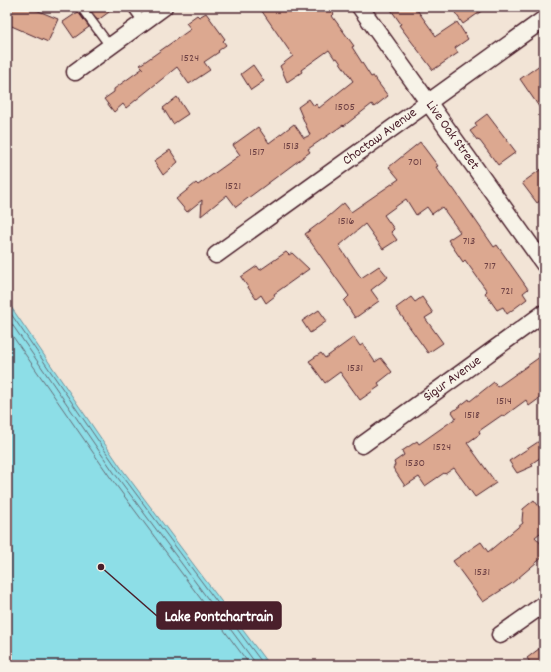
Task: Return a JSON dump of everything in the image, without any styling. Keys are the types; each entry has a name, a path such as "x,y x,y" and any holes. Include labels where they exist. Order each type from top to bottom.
{"street":[{"path":"75,72 164,7"},
{"name":"Live Oak Street","path":"360,7 544,264"},
{"name":"Choctaw Avenue","path":"216,255 544,19"},
{"name":"Sigur Avenue","path":"362,445 544,313"},
{"path":"500,636 544,604"}],"lane":[{"path":"81,7 110,46"},
{"path":"132,7 143,22"}],"water":[{"path":"7,301 122,469 269,665 7,665"}],"building":[{"path":"7,7 29,7 58,19 48,42 7,24"},
{"path":"88,7 116,7 98,20"},
{"path":"259,7 328,7 334,14 332,16 354,46 352,47 371,77 373,76 388,96 374,107 372,104 344,126 343,125 308,149 310,152 236,207 227,195 201,216 202,200 187,212 176,199 196,183 198,185 240,155 233,145 258,127 269,143 294,124 304,138 310,135 298,107 309,99 314,106 316,104 319,108 353,81 337,58 335,59 329,50 287,82 280,66 293,56"},
{"path":"389,7 415,7 436,36 457,22 468,39 455,48 458,53 433,70 399,25 401,24"},
{"path":"451,7 487,7 463,24"},
{"path":"78,12 89,27 74,38 63,22"},
{"path":"206,13 225,39 223,41 226,45 218,51 219,52 204,62 210,70 189,84 177,67 126,108 123,104 114,112 104,99 114,92 114,89 143,68 140,65 191,29 186,23 197,15 199,17"},
{"path":"544,62 544,114 520,79"},
{"path":"253,65 264,81 251,90 241,74"},
{"path":"177,97 188,114 173,124 163,108"},
{"path":"487,114 516,152 498,165 480,141 477,140 470,131 477,126 475,123"},
{"path":"420,142 438,166 436,167 451,188 453,188 494,247 497,245 528,289 523,293 527,299 507,314 503,307 497,310 485,293 487,291 465,260 463,262 448,240 460,232 442,207 432,214 427,207 416,215 406,199 384,215 394,229 391,232 397,240 383,249 365,224 339,246 361,278 379,266 388,277 371,290 379,301 355,318 344,301 349,296 305,234 344,203 351,212 399,179 389,167"},
{"path":"170,150 178,162 163,175 154,161"},
{"path":"544,167 544,198 537,203 522,183"},
{"path":"286,252 289,255 292,253 309,269 274,294 275,296 266,303 261,295 256,299 241,277 257,266 260,270"},
{"path":"411,297 415,302 422,297 433,313 425,318 443,343 428,353 396,308"},
{"path":"319,310 327,321 310,333 302,321"},
{"path":"354,337 360,346 363,344 375,362 381,358 392,372 378,383 380,386 360,400 340,372 325,383 309,361 321,353 325,358"},
{"path":"544,354 544,395 529,406 526,400 503,417 502,415 479,431 480,434 467,443 496,483 475,497 454,468 425,486 419,477 405,486 393,468 395,465 394,462 404,455 402,451 417,441 419,444 456,418 452,412 469,399 470,401 494,382 497,387"},
{"path":"544,438 544,455 531,464 533,466 517,473 509,461"},
{"path":"534,500 544,513 544,530 535,537 544,547 544,556 511,584 483,602 453,561 481,542 488,552 523,523 523,509"},
{"path":"544,645 544,665 532,665 527,658"}],"place":[{"name":"Lake Pontchartrain","path":"101,567"}]}
